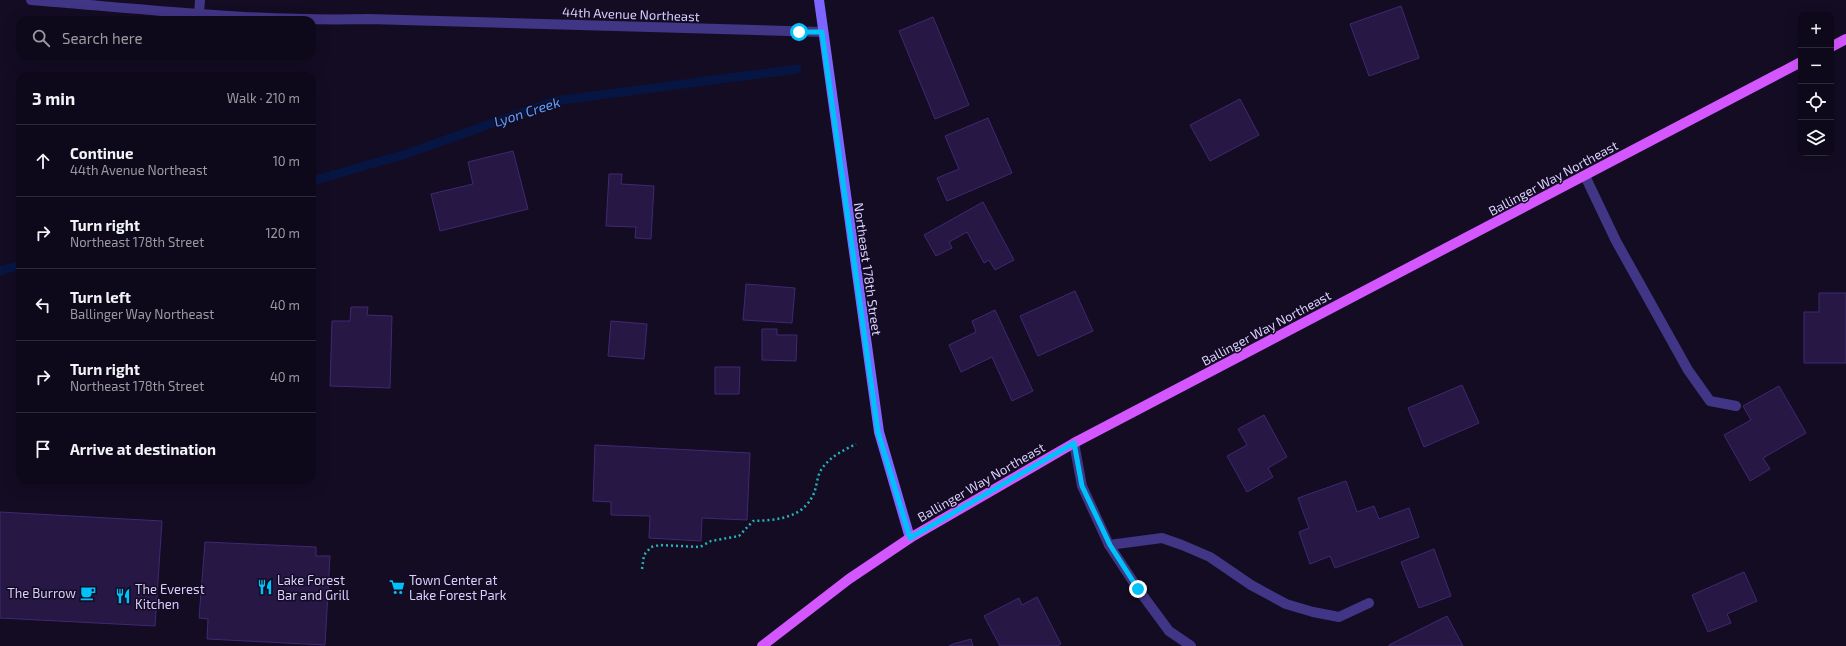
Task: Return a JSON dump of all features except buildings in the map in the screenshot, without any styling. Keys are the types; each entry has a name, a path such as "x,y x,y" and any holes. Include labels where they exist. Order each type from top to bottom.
{"main road":[{"name":"Northeast 178th Street","path":"819,0 822,32 878,432 910,538"},
{"path":"1834,45 1846,39"},
{"name":"Ballinger Way Northeast","path":"762,646 850,578 910,538 1074,443 1798,64"}],"street":[{"name":"44th Avenue Northeast","path":"31,0 239,16"},
{"path":"199,14 200,0"},
{"name":"44th Avenue Northeast","path":"316,20 368,19 822,32"},
{"path":"1585,176 1616,241 1688,370 1710,401 1736,406"},
{"path":"1074,443 1082,486 1110,545 1138,589 1169,631 1191,646"},
{"path":"1110,545 1162,538 1210,557 1251,584 1286,604 1313,612 1338,617 1369,603"}],"path":[{"path":"642,569 644,555 651,547 660,545 700,547 710,541 739,536 753,521 780,519 801,511 813,495 822,469 838,453 856,444"}],"waterway":[{"name":"Lyon Creek","path":"316,180 406,154 555,101 797,69"},
{"name":"Lyon Creek","path":"0,271 16,266"}],"place":[{"name":"Lake Forest Bar and Grill","path":"265,587"},
{"name":"Town Center at Lake Forest Park","path":"397,587"},
{"name":"The Burrow","path":"88,593"},
{"name":"The Everest Kitchen","path":"123,596"}],"route":[{"path":"799,32 822,32 878,432 910,538 1074,443 1082,486 1110,545 1138,589"}]}
